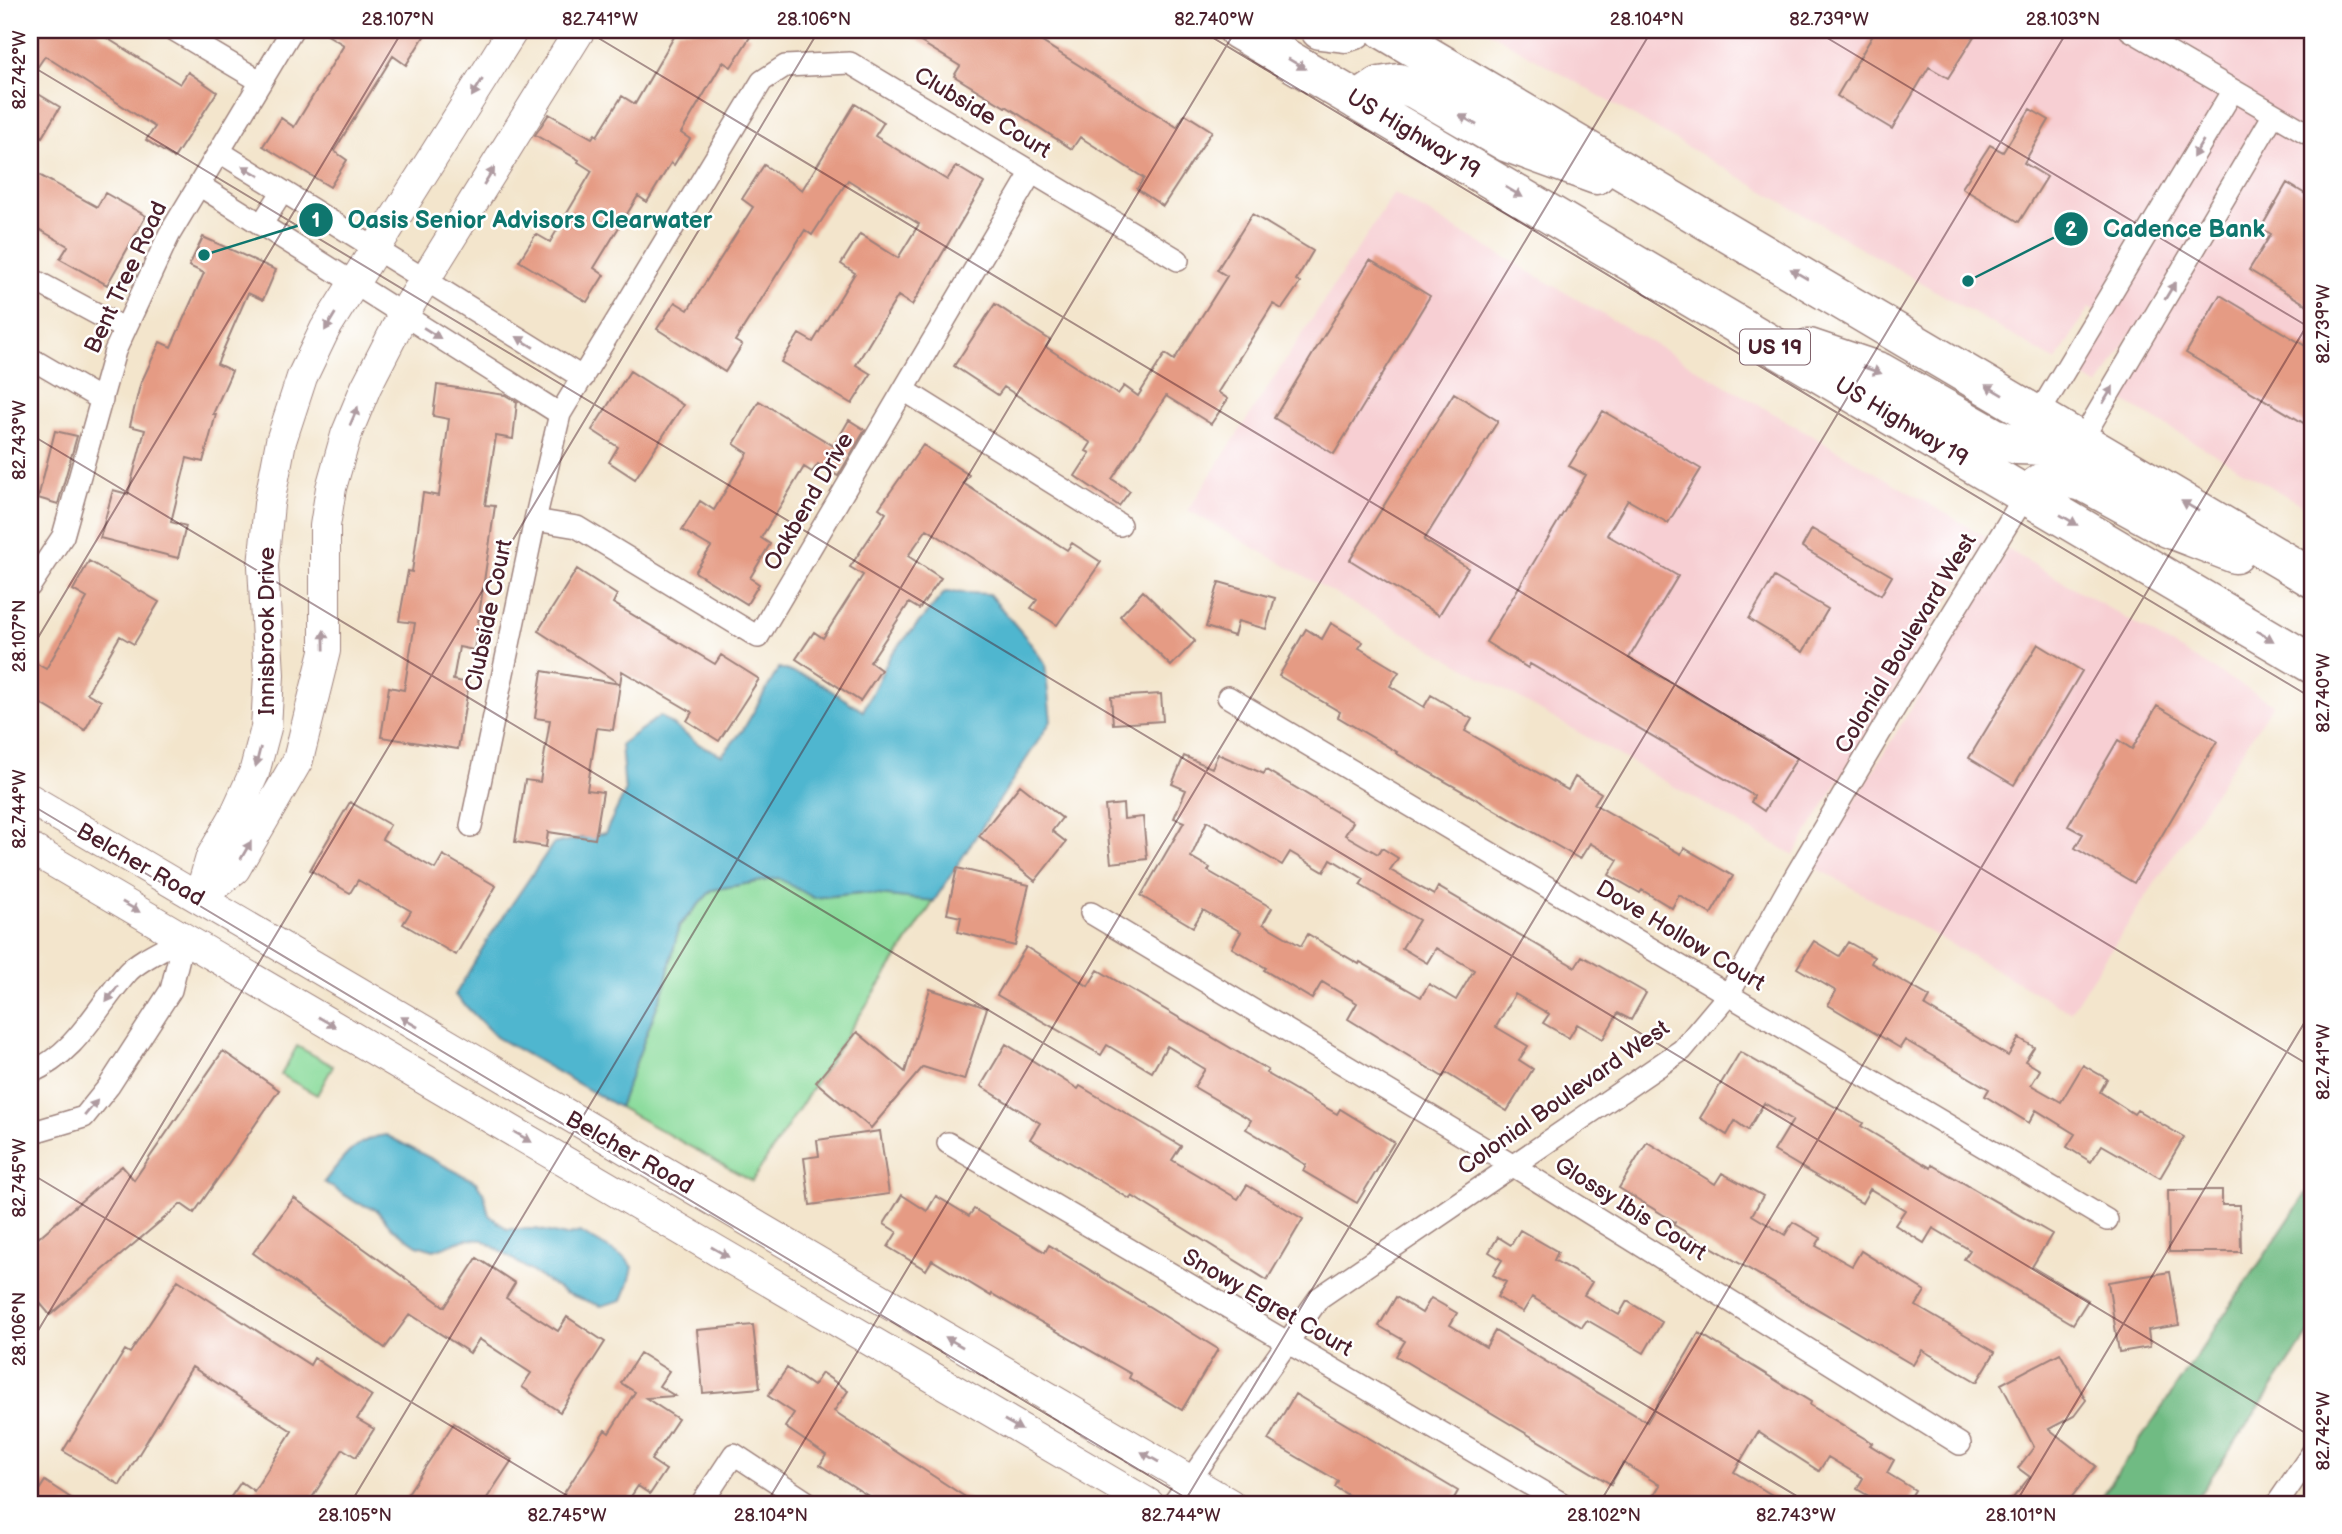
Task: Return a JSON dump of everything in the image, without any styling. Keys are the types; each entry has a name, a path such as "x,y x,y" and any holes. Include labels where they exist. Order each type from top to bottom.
{"highway":[{"name":"US Highway 19","path":"1238,30 2312,664"},
{"path":"1320,30 1345,33 1354,30"},
{"path":"1384,30 2312,578"},
{"path":"1358,101 1380,86 1399,83 1508,143 1690,210"},
{"path":"1737,324 1880,372 1994,437 2017,444 2048,446 2081,441"},
{"path":"2026,494 2044,481 2066,478 2086,483 2168,528 2312,585"}],"main road":[{"name":"Innisbrook Drive","path":"199,898 211,857 234,817 254,773 265,728 270,675 264,566 269,504 281,441 302,377 325,329 513,30"},
{"name":"Innisbrook Drive","path":"199,898 235,869 298,760 325,651 325,526 331,488 356,411 403,315 580,30"},
{"name":"Belcher Road","path":"30,799 350,987 1181,1492 1230,1504"},
{"path":"31,849 56,848 79,854 142,889 178,900 199,898"},
{"name":"Belcher Road","path":"31,849 1149,1504"},
{"path":"184,937 204,930 230,932 307,977 350,987"}],"street":[{"path":"174,30 260,81"},
{"name":"Bent Tree Road","path":"30,586 63,536 115,351 169,235 292,30"},
{"path":"2130,30 2312,136"},
{"name":"Clubside Court","path":"471,826 560,414 762,81 785,66 850,63 1178,260"},
{"path":"2038,415 2233,90"},
{"path":"2081,441 2274,114"},
{"path":"220,152 583,378"},
{"name":"Oakbend Drive","path":"535,520 576,527 758,637 1032,173"},
{"path":"199,185 560,414"},
{"path":"261,225 283,191"},
{"path":"30,278 125,329"},
{"path":"30,358 102,400"},
{"path":"904,390 1120,525"},
{"name":"Colonial Boulevard West","path":"1181,1492 1319,1297 1682,1050 1729,994 1889,718 2026,494"},
{"name":"Dove Hollow Court","path":"1228,696 2107,1220"},
{"name":"Glossy Ibis Court","path":"1091,913 1513,1165 1961,1444"},
{"path":"30,1073 41,1068 83,1034 130,970 184,937"},
{"path":"30,1133 84,1116 109,1086 171,990 184,937"},
{"name":"Snowy Egret Court","path":"948,1143 1563,1504"},
{"path":"2277,1504 2312,1453"},
{"path":"701,1504 734,1454 810,1504"}],"shaded area":[{"path":"1486,30 2312,30 2312,511 2120,399 2151,346 2130,334 2099,386 2077,374 2109,320 2089,308 2056,361"},
{"path":"1394,193 1986,537 1794,855 1188,510"},
{"path":"2007,549 2273,704 2070,1012 1815,867"}],"green space":[{"path":"778,878 814,898 860,893 934,901 752,1181 619,1107 665,985 679,926 712,890"},
{"path":"297,1046 333,1066 317,1095 281,1075"},
{"path":"2312,1185 2312,1329 2193,1504 2097,1504"}],"water":[{"path":"945,592 989,594 1029,641 1045,664 1051,721 934,901 860,893 814,898 778,878 712,890 679,926 665,985 619,1107 496,1037 455,995 488,939 553,844 605,833 625,792 621,744 660,716 700,745 722,755 743,730 779,668 813,679 863,711 890,656"},
{"path":"386,1135 476,1182 484,1194 489,1215 507,1229 536,1229 566,1236 580,1232 626,1259 633,1267 622,1300 601,1306 565,1293 483,1240 466,1239 434,1250 417,1245 392,1228 376,1209 357,1203 324,1182 350,1151 366,1140"}],"building":[{"path":"30,30 94,30 180,84 188,72 217,92 174,158 146,140 155,127 45,56 30,78"},
{"path":"319,30 428,30 406,65 393,56 334,151 347,160 330,187 263,146 281,118 294,127 344,45"},
{"path":"678,30 738,30 750,37 731,67 723,62 681,133 690,139 674,165 671,163 647,202 638,196 594,268 604,275 587,302 519,261 536,234 550,242 592,171 578,162 579,160 535,135 549,114 592,138 595,134 597,136 622,96 635,104"},
{"path":"901,30 1023,30 1177,127 1185,114 1212,131 1163,206 1137,189 1144,178 1080,137 1072,149 954,76 960,66"},
{"path":"1876,30 1978,30 1948,78 1929,67 1892,129 1837,96"},
{"path":"30,89 60,107 42,137 30,129"},
{"path":"855,104 884,122 875,136 947,180 956,166 984,183 912,305 898,296 856,365 871,374 852,404 781,362 799,334 813,342 855,273 841,264 860,234 898,258 919,224 848,180 812,235 805,230 735,341 742,345 725,372 657,329 675,302 688,310 753,207 742,199 764,165 802,190"},
{"path":"2030,109 2049,120 2024,163 2047,177 2019,222 1962,188 1990,145 2003,152"},
{"path":"30,170 97,207 105,193 146,216 107,285 60,259 68,246 30,224"},
{"path":"2287,183 2312,198 2312,308 2249,270 2271,234 2261,228"},
{"path":"1252,214 1313,251 1296,280 1300,283 1282,309 1273,304 1218,392 1228,399 1211,424 1166,396 1112,479 1130,491 1119,506 1075,476 1090,453 1086,451 1091,443 1004,387 998,395 954,366 995,304 1050,340 1046,347 1118,394 1124,386 1138,396 1165,354 1174,360 1227,276 1217,270"},
{"path":"203,237 276,270 263,300 248,293 217,364 232,371 213,414 216,414 203,462 187,458 171,522 186,526 178,558 100,538 113,490 128,494 145,430 130,426 140,385 160,342 171,347 204,273 189,266"},
{"path":"1370,260 1430,296 1334,454 1274,418"},
{"path":"2220,295 2312,350 2312,428 2186,353"},
{"path":"630,371 683,405 635,479 609,462 618,447 592,430"},
{"path":"437,385 505,395 517,402 513,439 496,436 485,505 495,506 474,650 459,647 453,680 469,683 458,749 381,737 389,687 404,690 415,623 399,621 408,571 412,572 423,493 439,496 449,419 433,416"},
{"path":"1454,393 1498,421 1424,540 1468,568 1439,615 1350,560"},
{"path":"759,401 834,446 849,420 865,430 838,476 818,464 812,472 804,467 761,538 770,544 750,578 759,584 747,604 695,572 711,547 682,530 700,501 714,510 748,453 734,444"},
{"path":"1603,411 1701,469 1668,523 1628,500 1607,535 1678,576 1629,658 1797,758 1764,811 1751,802 1754,796 1530,664 1528,668 1486,642 1586,475 1569,466"},
{"path":"55,431 77,436 58,504 38,498"},
{"path":"923,445 969,475 963,483 1067,550 1072,543 1101,562 1057,625 1031,608 1037,600 927,529 908,556 941,578 919,609 909,603 870,662 881,670 860,701 796,659 814,632 823,638 863,575 850,567 886,513 879,508"},
{"path":"1812,529 1892,576 1881,595 1802,547"},
{"path":"89,561 159,602 134,644 120,636 87,693 101,701 85,730 30,697 30,660 46,669 87,598 73,590"},
{"path":"577,569 617,595 613,603 715,664 721,655 759,679 719,741 687,721 692,712 622,671 613,730 597,728 587,790 603,792 595,839 548,832 546,847 515,842 525,780 540,782 550,720 535,718 542,671 620,684 538,631"},
{"path":"1774,577 1828,609 1803,652 1749,619"},
{"path":"1219,582 1275,598 1266,629 1238,621 1234,636 1206,627"},
{"path":"1143,591 1195,641 1171,666 1120,616"},
{"path":"1331,623 1363,642 1359,648 1399,672 1390,686 1424,707 1431,695 1472,719 1465,731 1568,790 1575,777 1601,793 1594,804 1681,854 1684,848 1733,876 1711,914 1679,895 1672,908 1642,890 1640,893 1609,875 1618,860 1590,843 1580,859 1396,753 1338,717 1340,712 1279,676 1306,629 1322,639"},
{"path":"2038,644 2082,671 2014,785 1969,758"},
{"path":"1161,694 1163,721 1113,724 1111,697"},
{"path":"2157,706 2217,741 2134,883 2075,848 2083,834 2068,826 2118,740 2132,749"},
{"path":"1218,754 1264,774 1266,770 1353,822 1345,835 1378,854 1382,848 1398,858 1390,870 1434,895 1438,887 1575,967 1582,956 1646,993 1631,1020 1618,1013 1603,1039 1577,1024 1569,1038 1543,1023 1549,1014 1515,994 1496,1027 1528,1046 1519,1060 1533,1069 1507,1111 1446,1073 1443,1077 1348,1019 1357,1003 1322,982 1312,999 1232,948 1241,932 1203,910 1193,927 1141,896 1184,822 1174,818 1186,790 1172,784 1184,756 1212,768","holes":["1207,821 1282,865 1290,852 1324,872 1331,859 1364,879 1360,885 1419,920 1402,948 1427,963 1436,948 1474,970 1456,1000 1429,984 1421,997 1308,934 1301,946 1263,924 1272,908 1208,871 1210,868 1191,857"]},
{"path":"1020,785 1062,818 1052,831 1066,842 1035,881 979,836"},
{"path":"350,802 390,825 382,839 435,869 443,855 496,886 456,955 403,924 411,911 358,880 350,893 310,870"},
{"path":"1123,804 1124,819 1143,817 1147,859 1111,863 1105,806"},
{"path":"957,868 1029,885 1015,946 958,932 961,917 947,914"},
{"path":"1814,941 1839,956 1848,942 1874,957 1871,963 1930,997 1925,1006 2008,1056 2019,1038 2034,1047 2025,1061 2040,1070 2031,1085 2061,1102 2083,1065 2107,1079 2100,1092 2134,1114 2137,1110 2184,1137 2160,1178 2102,1145 2091,1162 2067,1147 2075,1134 2036,1110 2029,1123 1985,1096 1989,1089 1905,1040 1900,1048 1828,1005 1836,991 1797,968"},
{"path":"1026,947 1088,986 1098,970 1268,1070 1266,1073 1337,1114 1340,1109 1394,1142 1357,1203 1303,1171 1306,1165 1246,1129 1251,1120 1194,1087 1205,1069 1167,1046 1152,1072 1107,1045 1101,1055 997,995"},
{"path":"930,989 987,1008 964,1080 923,1067 871,1128 816,1082 857,1032 905,1072"},
{"path":"1006,1044 1078,1089 1080,1086 1181,1146 1172,1160 1238,1199 1247,1185 1303,1219 1267,1280 1132,1196 1130,1199 1030,1139 1040,1123 981,1086"},
{"path":"223,1051 279,1090 194,1213 181,1204 50,1315 30,1291 30,1245 122,1166 134,1180"},
{"path":"1740,1052 1863,1123 1861,1126 1931,1168 1932,1165 2052,1234 2032,1267 2088,1300 2073,1324 1964,1259 1970,1250 1933,1228 1924,1243 1895,1225 1905,1210 1870,1189 1862,1203 1774,1151 1793,1120 1764,1103 1748,1130 1735,1121 1727,1135 1700,1118"},
{"path":"880,1131 889,1194 810,1205 804,1158 819,1156 817,1140"},
{"path":"1647,1142 1715,1184 1722,1173 1763,1196 1752,1215 1785,1235 1793,1222 1821,1238 1816,1246 1852,1266 1861,1251 1925,1291 1916,1306 1995,1352 1977,1382 1922,1350 1913,1365 1674,1225 1675,1222 1619,1188"},
{"path":"2168,1190 2222,1190 2222,1205 2240,1205 2241,1252 2169,1252"},
{"path":"902,1195 927,1211 936,1196 969,1216 974,1209 1045,1252 1049,1245 1218,1349 1182,1410 1129,1378 1131,1374 932,1260 926,1270 888,1247 897,1232 884,1224"},
{"path":"294,1198 445,1307 477,1258 515,1283 506,1298 558,1331 567,1317 605,1342 560,1412 522,1387 531,1373 479,1339 470,1353 410,1314 385,1348 253,1253"},
{"path":"1520,1230 1558,1252 1554,1260 1592,1282 1584,1295 1619,1315 1627,1301 1662,1322 1644,1353 1587,1320 1582,1327 1532,1297 1523,1312 1497,1297 1506,1282 1493,1275 1502,1260 1489,1252 1498,1237 1511,1245"},
{"path":"2170,1272 2179,1325 2148,1330 2150,1347 2119,1352 2108,1282"},
{"path":"178,1280 310,1365 314,1358 372,1396 357,1419 374,1429 356,1457 343,1449 308,1504 226,1504 241,1482 254,1491 292,1431 192,1367 120,1485 63,1451 125,1350 130,1353"},
{"path":"1396,1297 1422,1313 1431,1298 1457,1313 1450,1325 1486,1347 1495,1331 1647,1422 1699,1333 1872,1443 1870,1445 1894,1460 1887,1473 1915,1490 1907,1504 1868,1504 1872,1498 1857,1489 1863,1478 1828,1457 1819,1471 1758,1432 1734,1472 1787,1504 1663,1504 1652,1498 1660,1485 1623,1463 1611,1484 1396,1356 1405,1341 1379,1326"},
{"path":"753,1325 760,1388 703,1393 697,1330"},
{"path":"640,1353 669,1371 659,1386 675,1396 646,1398 678,1419 651,1460 666,1470 650,1494 638,1486 626,1504 557,1504 605,1430 609,1433 635,1392 621,1383"},
{"path":"2060,1353 2086,1400 2074,1416 2049,1429 2096,1466 2066,1504 2008,1504 2030,1477 2018,1468 2034,1447 2001,1384"},
{"path":"787,1368 813,1386 822,1373 848,1391 834,1411 976,1504 881,1504 820,1465 826,1455 785,1427 794,1413 768,1396"},
{"path":"1295,1394 1458,1491 1451,1504 1363,1504 1335,1487 1338,1481 1268,1440"},
{"path":"454,1423 512,1460 483,1504 401,1504"},
{"path":"45,1481 80,1504 30,1504"}],"place":[{"name":"Oasis Senior Advisors Clearwater","path":"204,255"},
{"name":"Cadence Bank","path":"1968,281"}]}
